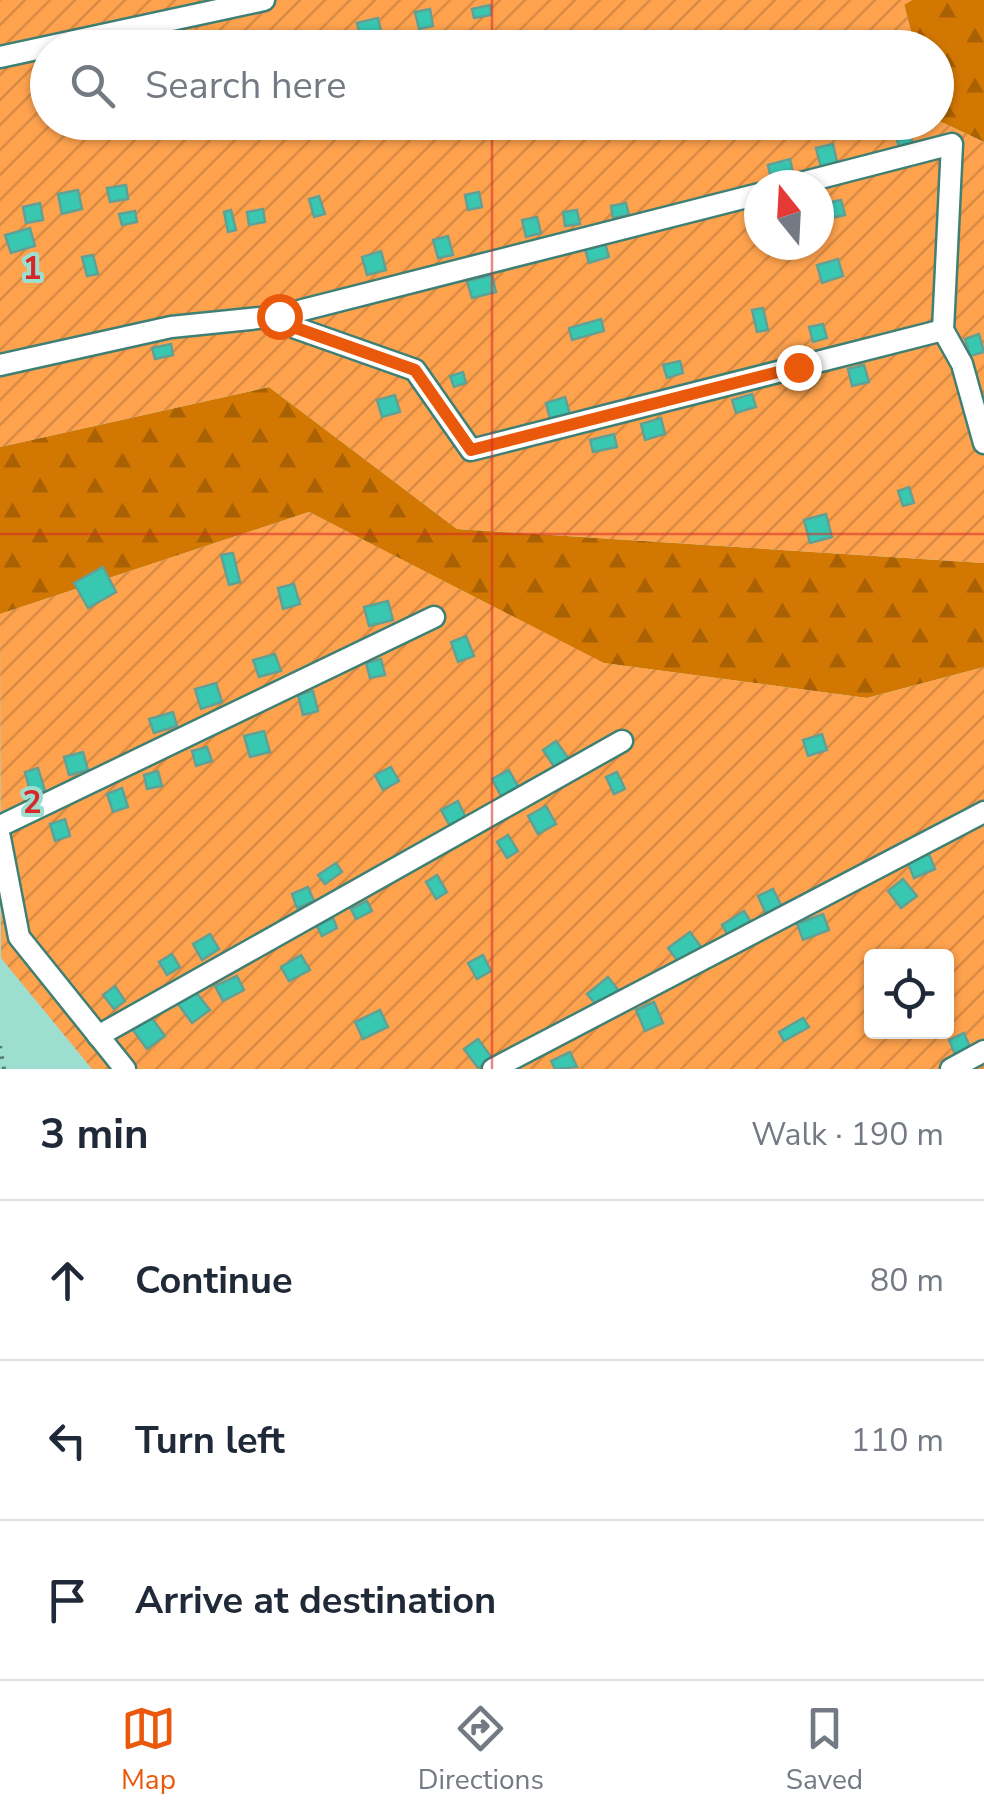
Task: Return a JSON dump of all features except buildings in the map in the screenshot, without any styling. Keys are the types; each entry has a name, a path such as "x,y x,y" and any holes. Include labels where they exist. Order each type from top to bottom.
{"street":[{"path":"125,30 264,0"},
{"path":"0,57 30,51"},
{"path":"834,174 952,144 943,330 962,364 984,443"},
{"path":"0,365 171,327 279,316 744,198"},
{"path":"279,316 296,328 415,370 471,450 943,330"},
{"path":"0,826 434,617"},
{"path":"98,1036 622,741"},
{"path":"493,1069 984,812"},
{"path":"0,838 19,937 125,1069"},
{"path":"951,1069 984,1052"}],"path":[{"path":"0,1046 4,1069"}],"green space":[{"path":"912,0 984,0 984,142 954,128 954,30 911,30 904,4"},
{"path":"269,387 457,529 984,563 984,667 867,698 603,663 309,512 0,614 0,447"}],"shaded area":[{"path":"0,0 912,0 904,5 911,30 30,30 30,140 954,140 954,128 984,142 984,563 457,529 269,387 0,447"},
{"path":"309,512 604,663 867,698 984,667 984,1069 92,1069 1,958 0,614"}],"route":[{"path":"279,316 296,328 415,370 471,450 798,367"}]}
